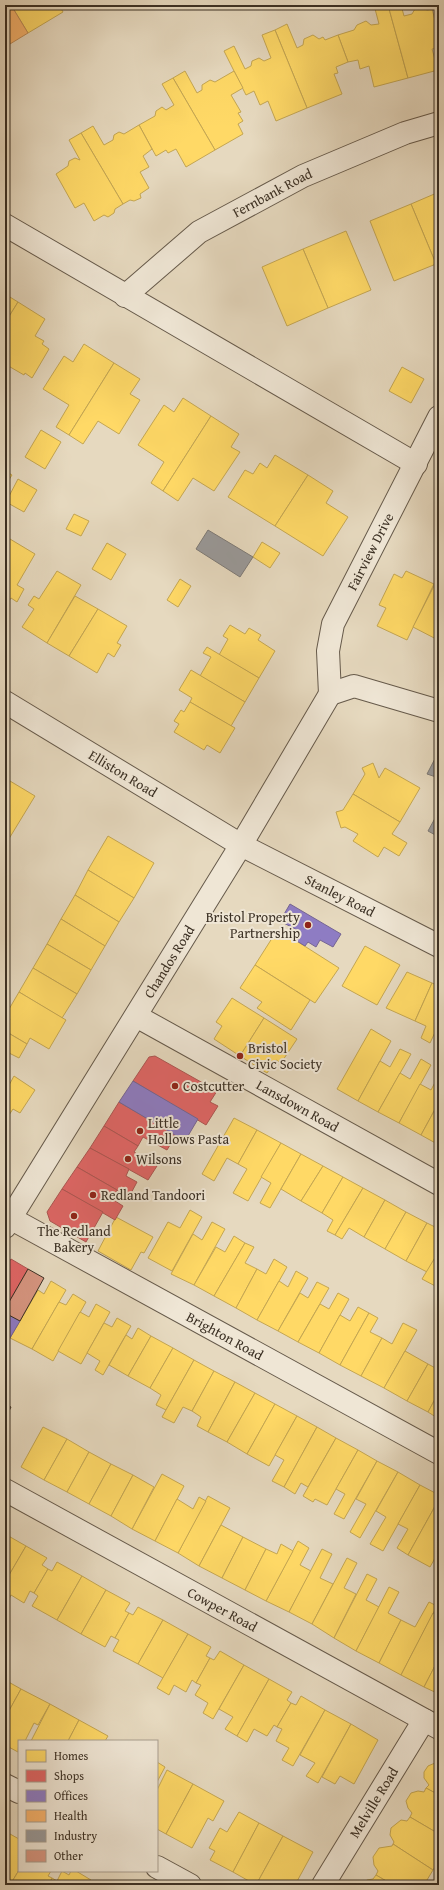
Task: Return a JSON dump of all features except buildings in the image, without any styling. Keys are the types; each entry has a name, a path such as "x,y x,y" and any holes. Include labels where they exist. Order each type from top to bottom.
{"street":[{"name":"Fernbank Road","path":"125,296 199,232 303,176 390,139 439,123"},
{"path":"5,225 416,464"},
{"name":"Fairview Drive","path":"330,694 328,651 333,624 439,417"},
{"path":"330,694 354,686 439,711"},
{"name":"Chandos Road","path":"8,1223 241,845 330,694"},
{"name":"Elliston Road","path":"5,702 241,845"},
{"name":"Stanley Road","path":"241,845 439,946"},
{"name":"Lansdown Road","path":"136,1016 439,1184"},
{"name":"Brighton Road","path":"8,1223 439,1453"},
{"name":"Cowper Road","path":"5,1490 432,1724"},
{"name":"Melville Road","path":"324,1885 432,1724"},
{"path":"5,1785 18,1792"},
{"path":"158,1868 190,1885"}],"place":[{"name":"Bristol Property Partnership","path":"308,925"},
{"name":"Bristol Civic Society","path":"240,1056"},
{"name":"Costcutter","path":"175,1086"},
{"name":"Little Hollows Pasta","path":"140,1131"},
{"name":"Wilsons","path":"128,1159"},
{"name":"Redland Tandoori","path":"93,1195"},
{"name":"The Redland Bakery","path":"74,1216"}]}
